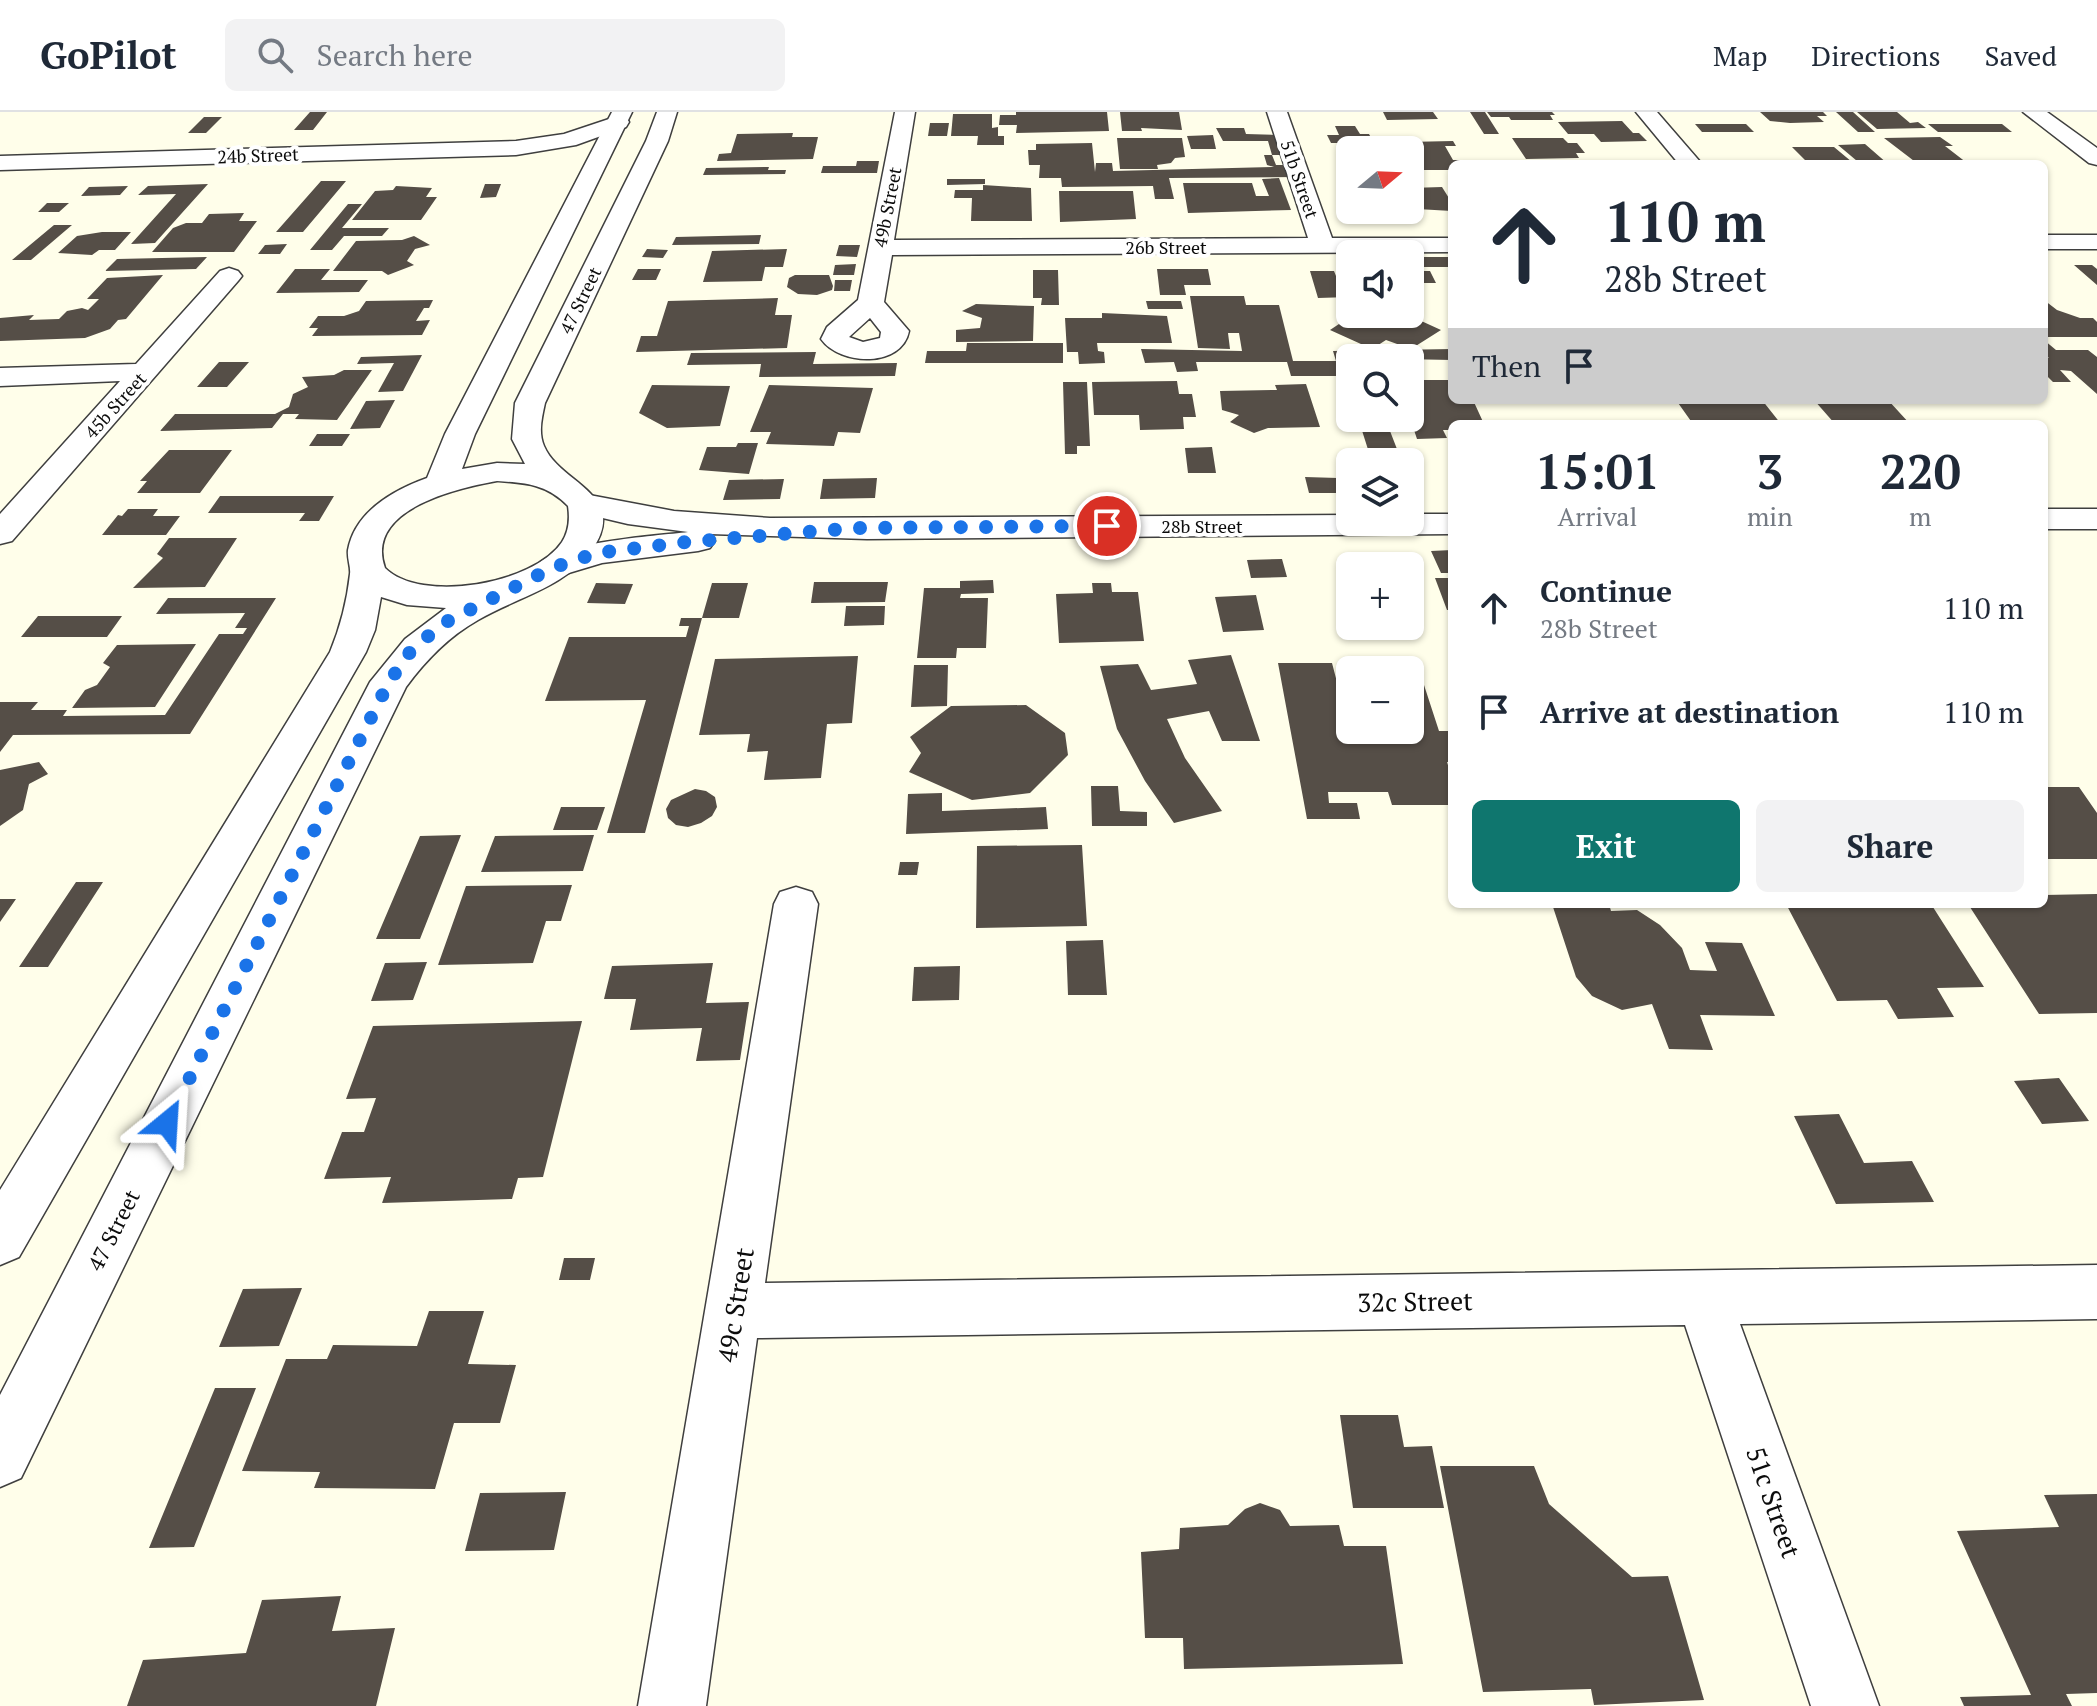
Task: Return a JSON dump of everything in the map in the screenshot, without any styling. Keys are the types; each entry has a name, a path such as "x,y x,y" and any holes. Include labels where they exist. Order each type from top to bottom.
{"street":[{"name":"47 Street","path":"584,504 535,460 526,441 525,422 530,403 657,141 667,112"},
{"name":"49b Street","path":"871,303 905,112"},
{"name":"51b Street","path":"1277,112 1323,247"},
{"path":"1646,112 1688,160"},
{"path":"2033,112 2097,158"},
{"path":"441,483 460,434 620,117"},
{"name":"24b Street","path":"0,163 516,148 568,140 620,117"},
{"path":"2052,126 2082,126"},
{"name":"24b Street","path":"516,148 596,166"},
{"path":"2048,242 2097,242"},
{"name":"26b Street","path":"879,248 1448,245"},
{"name":"45b Street","path":"0,534 229,276"},
{"path":"0,377 143,372"},
{"path":"0,1239 348,652 357,630 368,572 364,554 366,545 381,518 401,502 441,483 497,472 530,473 560,481"},
{"path":"368,572 386,587 413,597 448,599 485,595 537,576 575,547 586,525 584,504"},
{"name":"28b Street","path":"584,504 671,520 855,528 1448,524"},
{"path":"2048,519 2097,519"},
{"name":"28b Street","path":"537,576 597,553 657,544 855,528"},
{"name":"47 Street","path":"0,1457 389,682 410,652 442,624 537,576"},
{"name":"49c Street","path":"672,1706 796,904"},
{"name":"32c Street","path":"734,1311 2097,1292"},
{"name":"51c Street","path":"1703,1297 1845,1706"}],"building":[{"path":"310,112 327,112 313,130 294,130"},
{"path":"1016,112 1107,112 1109,131 1016,133 1017,125 999,125 1000,115 1016,115"},
{"path":"1120,112 1179,112 1182,130 1141,128 1142,131 1122,131"},
{"path":"1383,112 1433,112 1438,119 1387,120"},
{"path":"1470,112 1485,112 1499,134 1484,134"},
{"path":"1487,112 1552,112 1555,115 1550,115 1553,120 1511,120 1509,117 1491,117"},
{"path":"1760,112 1823,112 1827,116 1817,116 1824,122 1790,123 1770,121"},
{"path":"1836,112 1853,112 1875,132 1858,132"},
{"path":"1857,112 1897,112 1910,123 1918,122 1926,128 1877,129"},
{"path":"953,114 992,114 992,128 998,127 998,136 1004,136 1004,145 977,145 978,136 951,136"},
{"path":"204,117 222,117 206,133 188,133"},
{"path":"1622,121 1633,133 1639,133 1647,141 1601,142 1594,134 1568,134 1558,122"},
{"path":"930,123 949,123 947,136 928,136"},
{"path":"1695,124 1746,124 1754,132 1702,132"},
{"path":"1928,124 2002,124 2012,132 1938,132"},
{"path":"1335,126 1355,126 1360,134 1370,136 1336,136 1336,143 1331,143 1327,135 1339,135"},
{"path":"1216,128 1244,128 1246,134 1283,135 1290,155 1272,155 1268,141 1223,141"},
{"path":"793,133 792,137 818,137 813,159 717,161 719,154 731,153 737,134"},
{"path":"1213,135 1216,149 1191,149 1187,136"},
{"path":"1940,137 1953,146 1945,146 1963,160 1913,160 1884,138"},
{"path":"1117,138 1182,138 1185,157 1157,165 1158,169 1120,169"},
{"path":"1512,138 1563,138 1568,143 1577,143 1585,153 1576,153 1579,158 1526,159"},
{"path":"1453,141 1456,146 1445,146 1453,160 1448,160 1448,170 1424,170 1424,142"},
{"path":"1092,143 1095,172 1096,163 1112,163 1113,171 1274,167 1267,165 1264,155 1272,155 1276,165 1292,165 1297,177 1169,178 1174,199 1155,199 1153,186 1062,187 1061,178 1039,178 1040,165 1029,165 1028,150 1036,150 1036,144"},
{"path":"1865,144 1883,160 1856,160 1838,145"},
{"path":"1792,147 1834,147 1850,160 1805,160"},
{"path":"857,161 879,161 877,173 821,173 823,166 856,166"},
{"path":"769,167 768,170 786,170 785,174 703,175 706,168"},
{"path":"1279,178 1291,210 1188,213 1183,183 1252,183 1256,196 1269,196 1262,179"},
{"path":"947,179 985,179 985,184 947,185"},
{"path":"321,181 346,181 303,232 276,232"},
{"path":"208,184 155,243 131,244 176,194 138,195 148,186"},
{"path":"485,184 501,184 496,197 480,198"},
{"path":"983,185 1031,188 1032,221 971,221 972,198 954,198 955,190 983,190"},
{"path":"128,186 120,195 81,196 89,187"},
{"path":"396,186 432,188 426,197 437,197 421,220 352,220 375,191 393,190"},
{"path":"1442,187 1448,197 1448,211 1424,209 1424,188"},
{"path":"1059,191 1133,191 1136,219 1060,222"},
{"path":"47,203 69,203 59,212 38,212"},
{"path":"348,204 362,204 342,228 389,228 382,236 344,236 332,250 310,250"},
{"path":"244,213 239,221 257,221 234,252 152,252 173,228 186,223 202,223 209,214"},
{"path":"54,225 72,225 31,260 12,260"},
{"path":"131,232 115,250 99,250 92,255 58,253 77,236"},
{"path":"761,235 759,244 672,245 676,237"},
{"path":"414,236 430,245 415,249 407,261 414,265 388,275 382,271 333,271 356,241 402,240"},
{"path":"287,244 280,254 258,254 265,245"},
{"path":"839,245 860,245 857,257 836,256"},
{"path":"647,249 668,250 663,258 642,257"},
{"path":"787,249 783,267 765,267 762,281 703,282 712,251"},
{"path":"207,257 196,269 105,271 117,259"},
{"path":"1424,257 1448,257 1448,267 1424,267"},
{"path":"856,264 854,275 833,275 835,265"},
{"path":"2074,265 2092,265 2097,269 2097,285"},
{"path":"295,269 330,269 321,280 368,280 359,292 276,293"},
{"path":"638,269 661,269 656,280 632,280"},
{"path":"1157,269 1208,269 1211,285 1184,285 1186,295 1160,295"},
{"path":"1033,270 1058,270 1059,305 1041,305 1042,298 1033,298"},
{"path":"1310,271 1334,271 1336,297 1318,298"},
{"path":"1424,271 1430,271 1436,283 1424,283"},
{"path":"163,275 126,319 118,320 110,329 85,338 0,341 0,318 34,315 29,320 59,319 67,311 88,310 99,299 87,299 107,278"},
{"path":"795,275 829,275 832,290 817,295 798,294 787,287 789,278"},
{"path":"835,280 852,280 850,291 834,291"},
{"path":"1190,296 1244,296 1246,305 1279,305 1293,361 1336,361 1336,376 1291,376 1287,362 1196,362 1198,371 1177,372 1174,362 1145,363 1141,349 1242,351 1239,333 1228,333 1230,349 1198,348"},
{"path":"778,298 775,315 792,315 787,348 636,352 641,336 657,336 668,301"},
{"path":"433,300 416,321 430,320 422,335 312,336 318,328 309,328 318,316 344,316 359,311 366,301"},
{"path":"1146,301 1181,301 1183,309 1148,309"},
{"path":"2048,303 2057,310 2080,318 2093,318 2097,322 2097,337 2048,337"},
{"path":"976,304 1034,306 1033,341 956,342 956,330 980,328 982,318 962,311"},
{"path":"1102,313 1167,316 1172,343 1097,343 1098,351 1104,352 1105,363 1079,364 1078,352 1067,352 1065,318 1102,318"},
{"path":"1424,322 1441,330 1419,344 1397,344 1386,340 1380,344 1361,344 1330,330 1336,326 1424,328"},
{"path":"967,343 1063,343 1063,363 925,363 927,351 966,351"},
{"path":"2048,343 2056,350 2088,350 2097,357 2097,394 2071,371 2060,370 2071,382 2053,382 2048,377"},
{"path":"1424,349 1448,349 1448,360 1424,359"},
{"path":"816,352 813,364 897,363 895,376 759,377 761,364 687,365 691,353"},
{"path":"422,355 403,391 378,392 394,363 357,364 361,357"},
{"path":"219,362 249,362 227,387 197,387"},
{"path":"344,370 372,370 337,420 295,419 299,414 283,414 272,428 160,431 175,414 275,414 289,407 293,394 308,387 302,377 334,375"},
{"path":"1424,380 1448,380 1448,404 1475,404 1482,420 1448,420 1448,430 1443,430 1447,438 1417,439 1415,432 1424,432"},
{"path":"1177,381 1179,394 1192,394 1196,417 1183,417 1184,429 1140,430 1139,415 1094,415 1092,382"},
{"path":"1063,382 1087,382 1090,446 1077,446 1077,454 1065,454"},
{"path":"1306,384 1320,427 1268,428 1254,433 1230,422 1239,415 1222,410 1220,391 1277,390 1275,385"},
{"path":"652,385 730,386 720,426 667,428 639,413"},
{"path":"769,385 873,388 860,433 838,432 834,446 766,444 771,432 750,432"},
{"path":"395,400 380,428 350,429 366,401"},
{"path":"1679,404 1765,404 1778,420 1690,420"},
{"path":"1818,404 1892,404 1906,420 1832,420"},
{"path":"1362,432 1390,432 1397,448 1368,448"},
{"path":"317,434 350,434 342,446 309,446"},
{"path":"738,443 758,443 749,474 699,470 707,447 736,447"},
{"path":"1212,447 1216,473 1188,473 1185,448"},
{"path":"169,450 232,450 200,493 137,493 147,481 140,481"},
{"path":"1305,477 1336,478 1336,493 1309,493"},
{"path":"877,478 875,498 820,499 823,479"},
{"path":"784,479 780,499 723,500 729,480"},
{"path":"220,496 334,496 319,521 299,521 305,513 208,513"},
{"path":"128,509 158,509 153,516 180,516 166,535 102,535 118,515 122,516"},
{"path":"169,538 237,538 205,587 133,588 163,558 157,554"},
{"path":"1448,550 1448,573 1441,573 1431,551"},
{"path":"1282,559 1287,577 1251,578 1247,560"},
{"path":"1435,578 1448,578 1447,610"},
{"path":"993,580 994,593 961,594 960,598 988,598 986,648 957,648 956,658 917,658 924,588 960,588 960,581"},
{"path":"814,582 888,582 885,602 811,603"},
{"path":"596,583 633,584 625,604 587,603"},
{"path":"712,583 748,583 739,618 702,618"},
{"path":"1092,583 1111,583 1112,592 1138,592 1144,641 1059,643 1056,594 1093,593"},
{"path":"1256,595 1264,630 1223,632 1215,597"},
{"path":"168,598 276,598 190,734 13,735 0,752 0,702 38,702 31,710 67,710 63,716 165,715 219,634 243,634 247,628 235,628 245,613 156,614"},
{"path":"846,606 885,606 884,625 844,626"},
{"path":"38,616 122,616 107,637 21,637"},
{"path":"681,618 702,618 645,833 607,833 646,700 545,701 569,637 686,637 689,626 679,626"},
{"path":"196,644 155,707 72,708 85,690 97,685 110,667 103,663 117,645"},
{"path":"1231,655 1260,741 1222,741 1209,711 1167,719 1185,758 1222,811 1174,823 1145,781 1117,729 1100,666 1138,664 1151,690 1197,684 1188,660"},
{"path":"858,656 852,723 827,724 821,778 764,780 768,751 747,752 750,734 699,735 715,659"},
{"path":"1278,663 1332,663 1336,678 1336,744 1424,744 1424,685 1439,731 1448,731 1448,805 1392,805 1388,792 1328,792 1329,803 1357,803 1360,819 1307,819"},
{"path":"914,665 948,665 947,706 911,707"},
{"path":"1026,705 1065,733 1068,755 1030,793 972,800 909,772 921,753 910,737 951,706"},
{"path":"39,762 48,774 29,784 23,810 0,826 0,770"},
{"path":"1091,786 1118,786 1120,811 1147,812 1147,826 1092,826"},
{"path":"2048,787 2079,787 2097,813 2097,859 2048,859"},
{"path":"695,789 715,797 717,807 712,816 701,823 688,827 676,825 668,818 666,809 671,800"},
{"path":"942,793 942,811 1046,807 1048,829 906,834 908,794"},
{"path":"561,807 605,807 597,830 553,830"},
{"path":"461,835 420,939 376,939 420,836"},
{"path":"594,835 583,871 481,872 495,836"},
{"path":"1082,845 1087,926 976,928 977,846"},
{"path":"900,862 919,862 917,875 898,875"},
{"path":"76,882 103,882 48,967 19,967"},
{"path":"572,885 561,921 546,921 533,963 438,965 466,886"},
{"path":"2097,894 2097,1013 2039,1014 1971,908 2048,908 2048,895"},
{"path":"0,899 16,899 0,922"},
{"path":"1553,908 1637,910 1660,925 1682,948 1690,970 1717,971 1705,942 1742,943 1775,1016 1700,1015 1713,1050 1669,1049 1652,1004 1622,1010 1592,996 1576,977"},
{"path":"1788,908 1934,908 1984,987 1937,988 1954,1017 1898,1019 1887,1000 1837,1001"},
{"path":"1103,940 1107,995 1068,995 1066,941"},
{"path":"427,962 413,1000 371,1001 385,963"},
{"path":"713,963 706,1003 749,1002 740,1060 696,1061 702,1028 630,1030 636,999 604,999 612,966"},
{"path":"960,966 959,1000 912,1001 914,967"},
{"path":"582,1021 543,1177 518,1178 512,1199 382,1203 391,1177 324,1179 342,1132 364,1132 376,1098 346,1099 373,1026"},
{"path":"2059,1078 2089,1121 2042,1124 2014,1081"},
{"path":"1839,1114 1864,1163 1912,1161 1934,1202 1836,1204 1794,1116"},
{"path":"564,1258 595,1258 590,1280 559,1280"},
{"path":"302,1288 279,1346 219,1347 243,1289"},
{"path":"429,1311 484,1311 468,1364 516,1365 500,1423 454,1423 435,1489 314,1488 320,1472 242,1471 286,1359 327,1359 333,1345 417,1346"},
{"path":"215,1388 256,1388 194,1547 149,1548"},
{"path":"1340,1415 1398,1415 1404,1447 1432,1446 1444,1508 1353,1508"},
{"path":"1440,1466 1534,1466 1549,1504 1632,1577 1668,1576 1704,1700 1594,1705 1591,1689 1483,1692"},
{"path":"566,1492 554,1550 465,1551 480,1493"},
{"path":"2097,1494 2097,1693 2066,1694 2072,1706 1964,1706 1960,1697 2031,1695 1957,1531 2059,1527 2044,1495"},
{"path":"1260,1503 1280,1510 1290,1526 1339,1525 1344,1546 1386,1546 1403,1664 1184,1669 1183,1638 1145,1638 1141,1552 1179,1549 1180,1528 1228,1525 1245,1509"},
{"path":"341,1596 332,1631 395,1628 376,1706 127,1706 143,1660 246,1653 262,1600"}],"route":[{"path":"167,1123 389,682 410,652 442,624 552,568 597,553 657,544 855,528 1107,526"}]}
